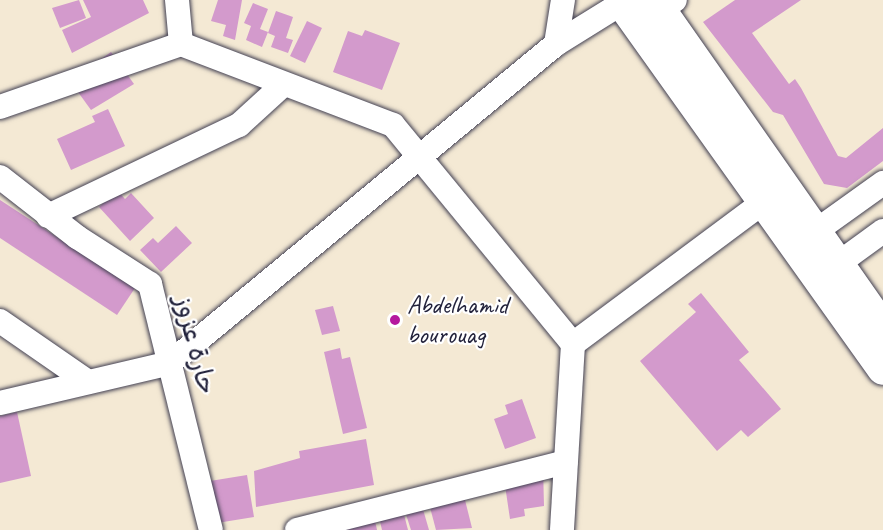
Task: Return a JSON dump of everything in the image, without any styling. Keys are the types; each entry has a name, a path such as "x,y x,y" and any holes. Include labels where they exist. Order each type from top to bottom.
{"main road":[{"path":"621,2 762,202 805,239"},
{"path":"663,3 827,272 883,369"},
{"path":"827,272 883,328"}],"street":[{"path":"177,0 181,44"},
{"path":"556,44 563,0"},
{"path":"0,403 170,363 556,44 621,2 663,3"},
{"path":"0,107 181,44 393,125 573,344 562,530"},
{"path":"48,216 239,125 284,85"},
{"name":"حارة عزوز","path":"0,177 48,216 150,284 211,530"},
{"path":"805,239 883,183"},
{"path":"573,344 762,202"},
{"path":"827,272 883,231"},
{"path":"0,321 88,382"},
{"path":"297,530 566,462"}],"building":[{"path":"79,0 86,18 60,28 52,8"},
{"path":"83,0 143,0 149,13 72,53 62,30 91,17"},
{"path":"218,0 242,0 235,40 223,36 226,25 211,21"},
{"path":"735,0 801,0 752,33 789,84 795,79 838,156 846,158 883,128 883,161 847,188 824,184 783,115 773,112 703,22"},
{"path":"253,3 268,9 260,29 268,32 262,47 246,40 251,26 244,23"},
{"path":"276,11 293,17 286,38 293,40 288,53 271,47 275,36 268,33"},
{"path":"307,21 322,28 305,63 290,56"},
{"path":"365,30 400,43 382,90 333,72 348,31 362,36"},
{"path":"111,52 134,84 91,110 70,81"},
{"path":"108,109 125,146 71,170 57,139 95,122 92,116"},
{"path":"117,190 125,199 131,193 154,218 130,241 99,207"},
{"path":"0,200 135,288 117,315 0,238"},
{"path":"176,226 192,243 161,272 140,250 153,238 158,243"},
{"path":"701,293 749,352 739,360 781,409 748,437 741,430 717,451 640,361 696,312 688,304"},
{"path":"333,306 340,331 322,335 315,310"},
{"path":"340,348 342,359 350,357 367,428 343,434 324,352"},
{"path":"522,399 536,438 505,449 494,419 508,414 505,405"},
{"path":"17,412 31,476 0,483 0,416"},
{"path":"366,439 374,485 256,507 254,471 300,458 299,451"},
{"path":"543,466 544,506 524,509 525,516 510,519 503,472"},
{"path":"247,475 254,517 217,523 210,481"},
{"path":"462,488 472,528 436,530 427,496"},
{"path":"420,499 429,530 411,530 403,505"},
{"path":"401,503 408,530 382,530 377,508"},
{"path":"374,516 377,530 345,530"}],"place":[{"name":"Abdelhamid bourouag","path":"395,320"}]}
